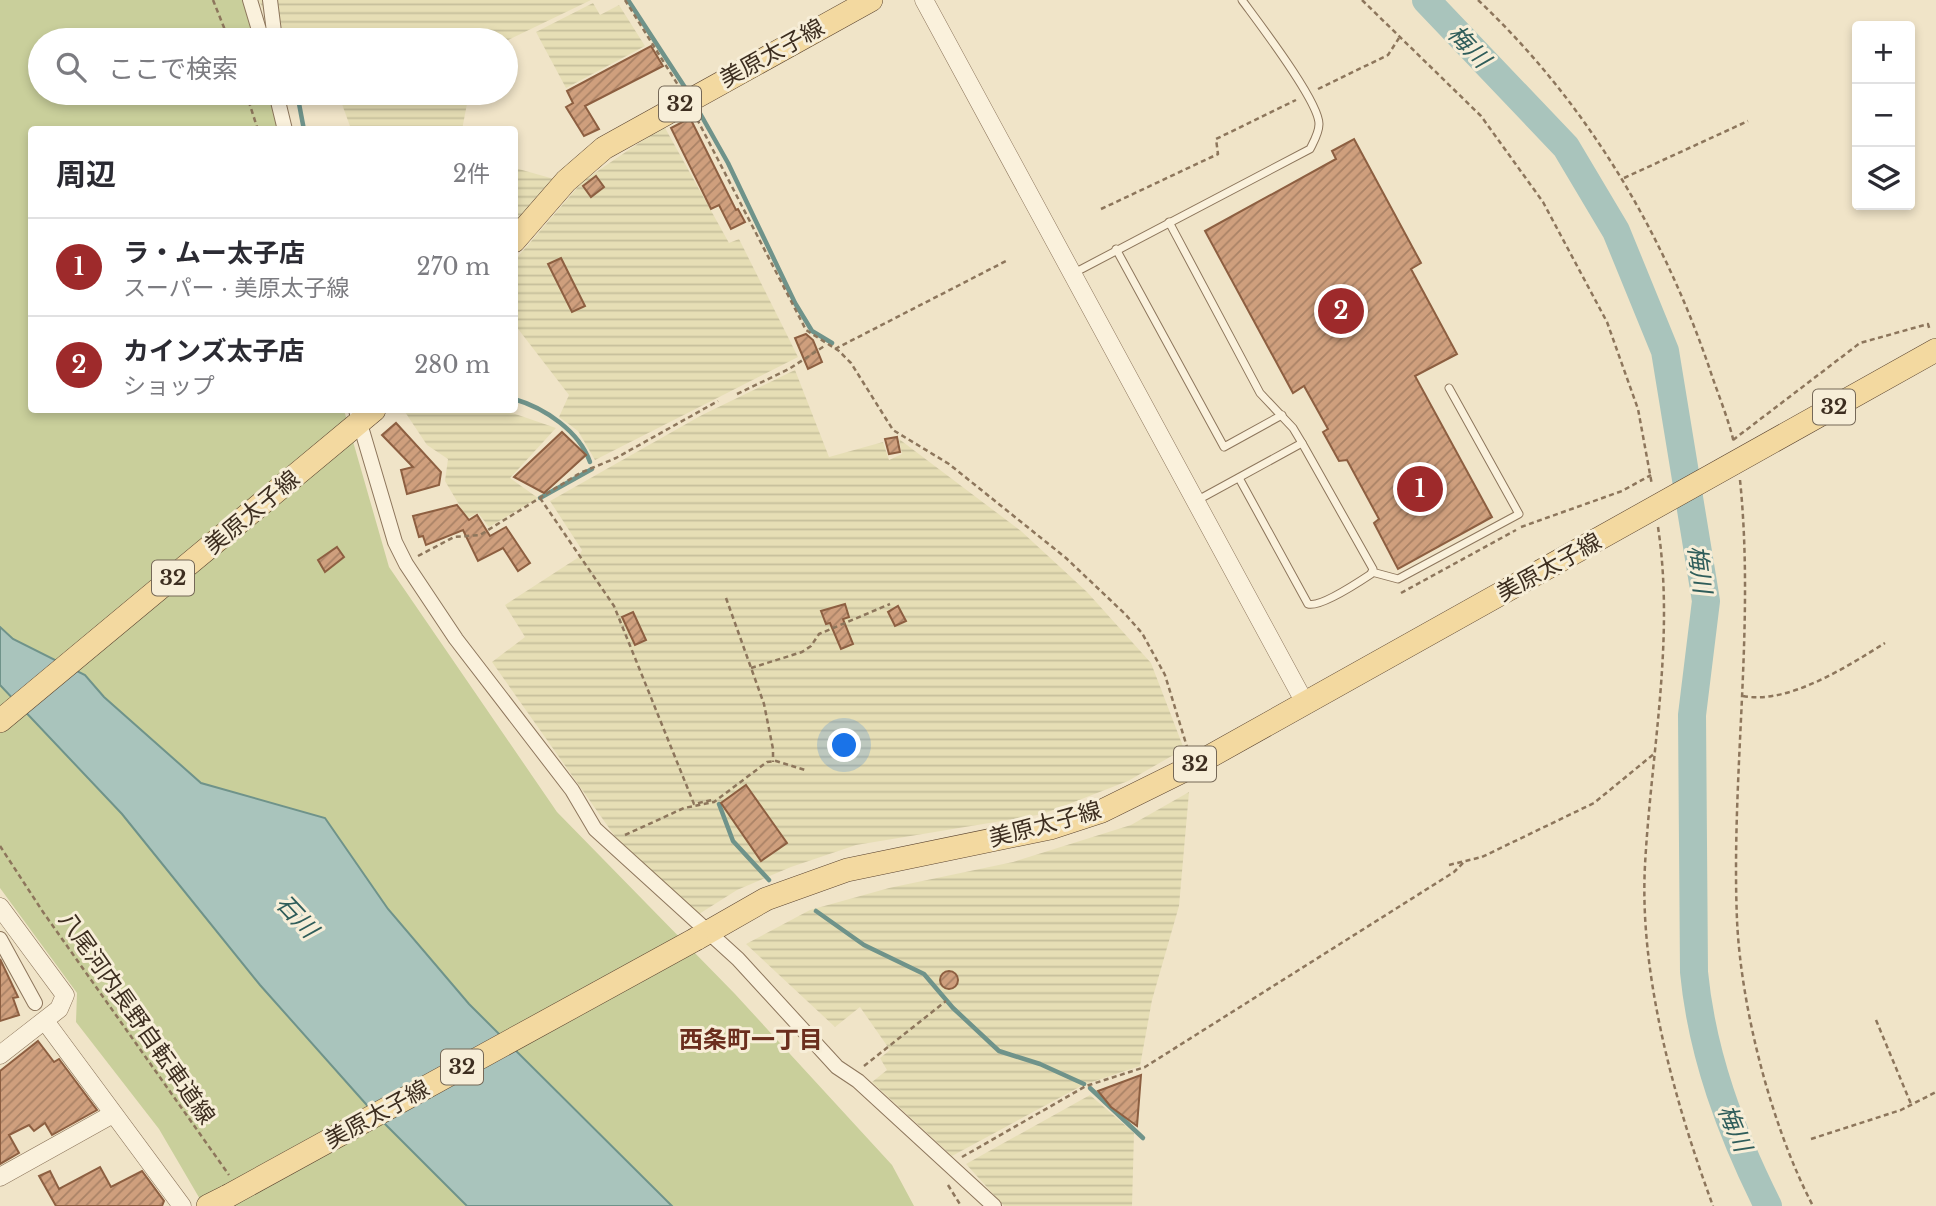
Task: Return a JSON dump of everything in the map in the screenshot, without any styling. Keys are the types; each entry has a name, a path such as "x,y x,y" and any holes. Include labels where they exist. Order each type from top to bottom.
{"main road":[{"name":"美原太子線","path":"518,237 584,163 631,131 871,0"},
{"name":"美原太子線","path":"224,1195 766,899 847,870 1050,828 1102,811 1191,767 1658,506 1734,455 1934,343"},
{"name":"美原太子線","path":"0,721 359,419"}],"street":[{"path":"250,0 258,28"},
{"path":"270,0 276,28"},
{"path":"924,0 1305,703"},
{"path":"279,105 284,126"},
{"path":"359,419 395,542 406,564 456,639 572,790 596,829 702,936 738,959 837,1067 859,1081 994,1206"},
{"path":"0,907 65,995 59,1009 0,1055"},
{"path":"0,940 35,1003"},
{"path":"45,1021 181,1206"},
{"path":"0,1177 113,1114"}],"lane":[{"path":"1072,274 1310,149 1317,137 1319,120 1290,66 1242,0"},
{"path":"1169,222 1260,393 1282,415 1302,443 1372,572"},
{"path":"1116,249 1224,447 1282,415"},
{"path":"1239,478 1308,604 1316,605 1372,572 1398,579 1519,514 1449,388"},
{"path":"1195,502 1302,443"}],"path":[{"path":"213,0 224,28"},
{"path":"625,0 687,100 806,330 835,349 850,363 868,386 893,430 949,464 1027,526 1066,558 1142,634 1165,675 1191,767"},
{"path":"1362,0 1481,116 1513,157 1568,245 1608,322 1629,378 1651,475 1622,491 1519,528 1401,593"},
{"path":"1478,0 1534,59 1576,110 1624,178 1674,276 1700,340 1734,455 1745,563 1737,922 1762,1066 1784,1138 1813,1206"},
{"path":"1101,209 1218,153 1216,139 1388,55 1399,38"},
{"path":"250,105 257,126"},
{"path":"1624,178 1748,121"},
{"path":"835,349 1008,260"},
{"path":"1734,455 1860,342 1928,324 1934,343"},
{"path":"737,394 789,369 827,345"},
{"path":"406,564 438,543 454,537 480,535 580,473 616,458 718,401"},
{"path":"540,498 614,606 695,804 712,800"},
{"path":"1658,506 1664,634 1645,865 1646,934 1670,1073 1713,1206"},
{"path":"726,598 764,704 773,762"},
{"path":"751,668 802,652 811,646 819,634 890,604"},
{"path":"1743,696 1756,699 1780,695 1847,667 1885,643"},
{"path":"1449,865 1524,838 1594,803 1655,753"},
{"path":"622,837 675,811 714,802 762,765 773,762 805,770"},
{"name":"八尾河内長野自転車道線","path":"0,846 224,1195"},
{"path":"950,1164 1086,1086 1145,1067 1454,872 1465,861"},
{"path":"855,1066 861,1068 946,1001"},
{"path":"1876,1020 1912,1104"},
{"path":"1811,1139 1912,1104 1936,1092"}],"shaded area":[{"path":"259,0 591,0 518,35 518,28 270,28"},
{"path":"593,3 600,15 619,5 645,46 566,88 536,32"},
{"path":"342,105 467,105 463,126 350,126"},
{"path":"664,126 729,243 739,239 798,357 595,460 578,431 559,417 569,395 518,329 518,257 583,181"},
{"path":"518,169 554,179 518,220"},
{"path":"795,370 829,457 883,442 889,460 902,454 899,439 1021,531 1087,592 1151,663 1184,749 1128,781 1043,814 856,845 791,867 737,890 699,914 626,852 492,662 525,637 505,605 579,557 582,550 550,501 702,415"},
{"path":"406,413 513,413 556,428 510,478 538,498 489,527 478,513 467,518 445,481 448,459 427,445"},
{"path":"1189,792 1179,906 1152,1000 1140,1066 1083,1085 952,1156 872,1082 887,1070 880,1058 890,1050 860,1007 835,1027 746,944 810,910 889,888 1013,862 1131,825"},
{"path":"1090,1095 1134,1133 1132,1206 1004,1206 966,1164"}],"green space":[{"path":"0,0 243,0 251,28 28,28 28,105 272,105 277,126 28,126 28,413 345,413 389,567 557,812 735,994 892,1165 914,1206 672,1206 469,1004 388,909 325,818 201,783 104,697 85,675 34,721 122,814 274,1001 373,1112 467,1206 204,1206 159,1129 76,1022 77,993 0,888"}],"water":[{"name":"石川","path":"0,627 13,639 85,675 104,697 201,783 325,818 388,909 469,1004 672,1206 467,1206 373,1112 260,985 122,814 0,685"}],"building":[{"path":"651,46 663,66 585,106 599,129 584,136 566,107 573,103 567,91"},
{"path":"690,118 736,210 738,209 745,222 731,229 719,205 711,209 671,128"},
{"path":"1354,139 1421,263 1411,269 1457,354 1415,376 1492,517 1398,569 1374,523 1379,519 1347,460 1339,461 1323,432 1328,429 1304,386 1293,393 1205,231 1336,159 1332,151"},
{"path":"596,176 604,187 591,197 583,186"},
{"path":"561,258 585,306 572,312 548,264"},
{"path":"806,334 813,340 822,362 808,369 795,338"},
{"path":"396,423 441,472 439,485 407,494 401,470 413,467 382,435"},
{"path":"562,432 586,455 544,493 514,477"},
{"path":"897,437 900,452 889,454 885,439"},
{"path":"457,505 469,520 477,515 490,536 506,527 530,563 518,571 503,548 478,561 463,530 426,545 423,536 419,537 413,516"},
{"path":"337,547 344,557 325,572 318,560"},
{"path":"845,604 849,617 843,619 853,644 841,649 830,623 826,624 821,611"},
{"path":"898,606 906,621 895,626 888,612"},
{"path":"633,612 646,640 635,645 622,617"},
{"path":"746,785 787,843 761,861 721,803"},
{"path":"0,959 18,997 13,998 19,1015 0,1021"},
{"path":"949,971 955,974 958,980 955,986 949,989 943,986 940,980 943,974"},
{"path":"38,1041 54,1062 59,1059 97,1110 52,1135 45,1123 34,1131 29,1125 9,1135 19,1153 0,1164 0,1071"},
{"path":"1141,1075 1137,1126 1111,1107 1098,1091"},
{"path":"100,1167 111,1187 142,1171 164,1201 162,1206 56,1206 39,1176 50,1171 59,1189"}],"waterway":[{"path":"628,0 686,89"},
{"name":"梅川","path":"1426,0 1566,147 1616,231 1665,351 1706,601 1692,715 1694,972 1704,1033 1720,1092 1742,1150 1768,1206"},
{"path":"299,105 303,126"},
{"path":"697,108 728,163 795,303 812,331 832,343"},
{"path":"518,400 560,422 578,440 590,462"},
{"path":"540,498 592,469"},
{"path":"719,804 733,841 769,880"},
{"path":"816,911 864,945 924,974 953,1008 999,1051 1040,1064 1084,1084"},
{"path":"1090,1088 1143,1138"}],"place":[{"name":"カインズ太子店","path":"1341,311"},
{"name":"ラ・ムー太子店","path":"1420,489"}],"district":[{"name":"西条町一丁目","path":"751,1039"}]}
